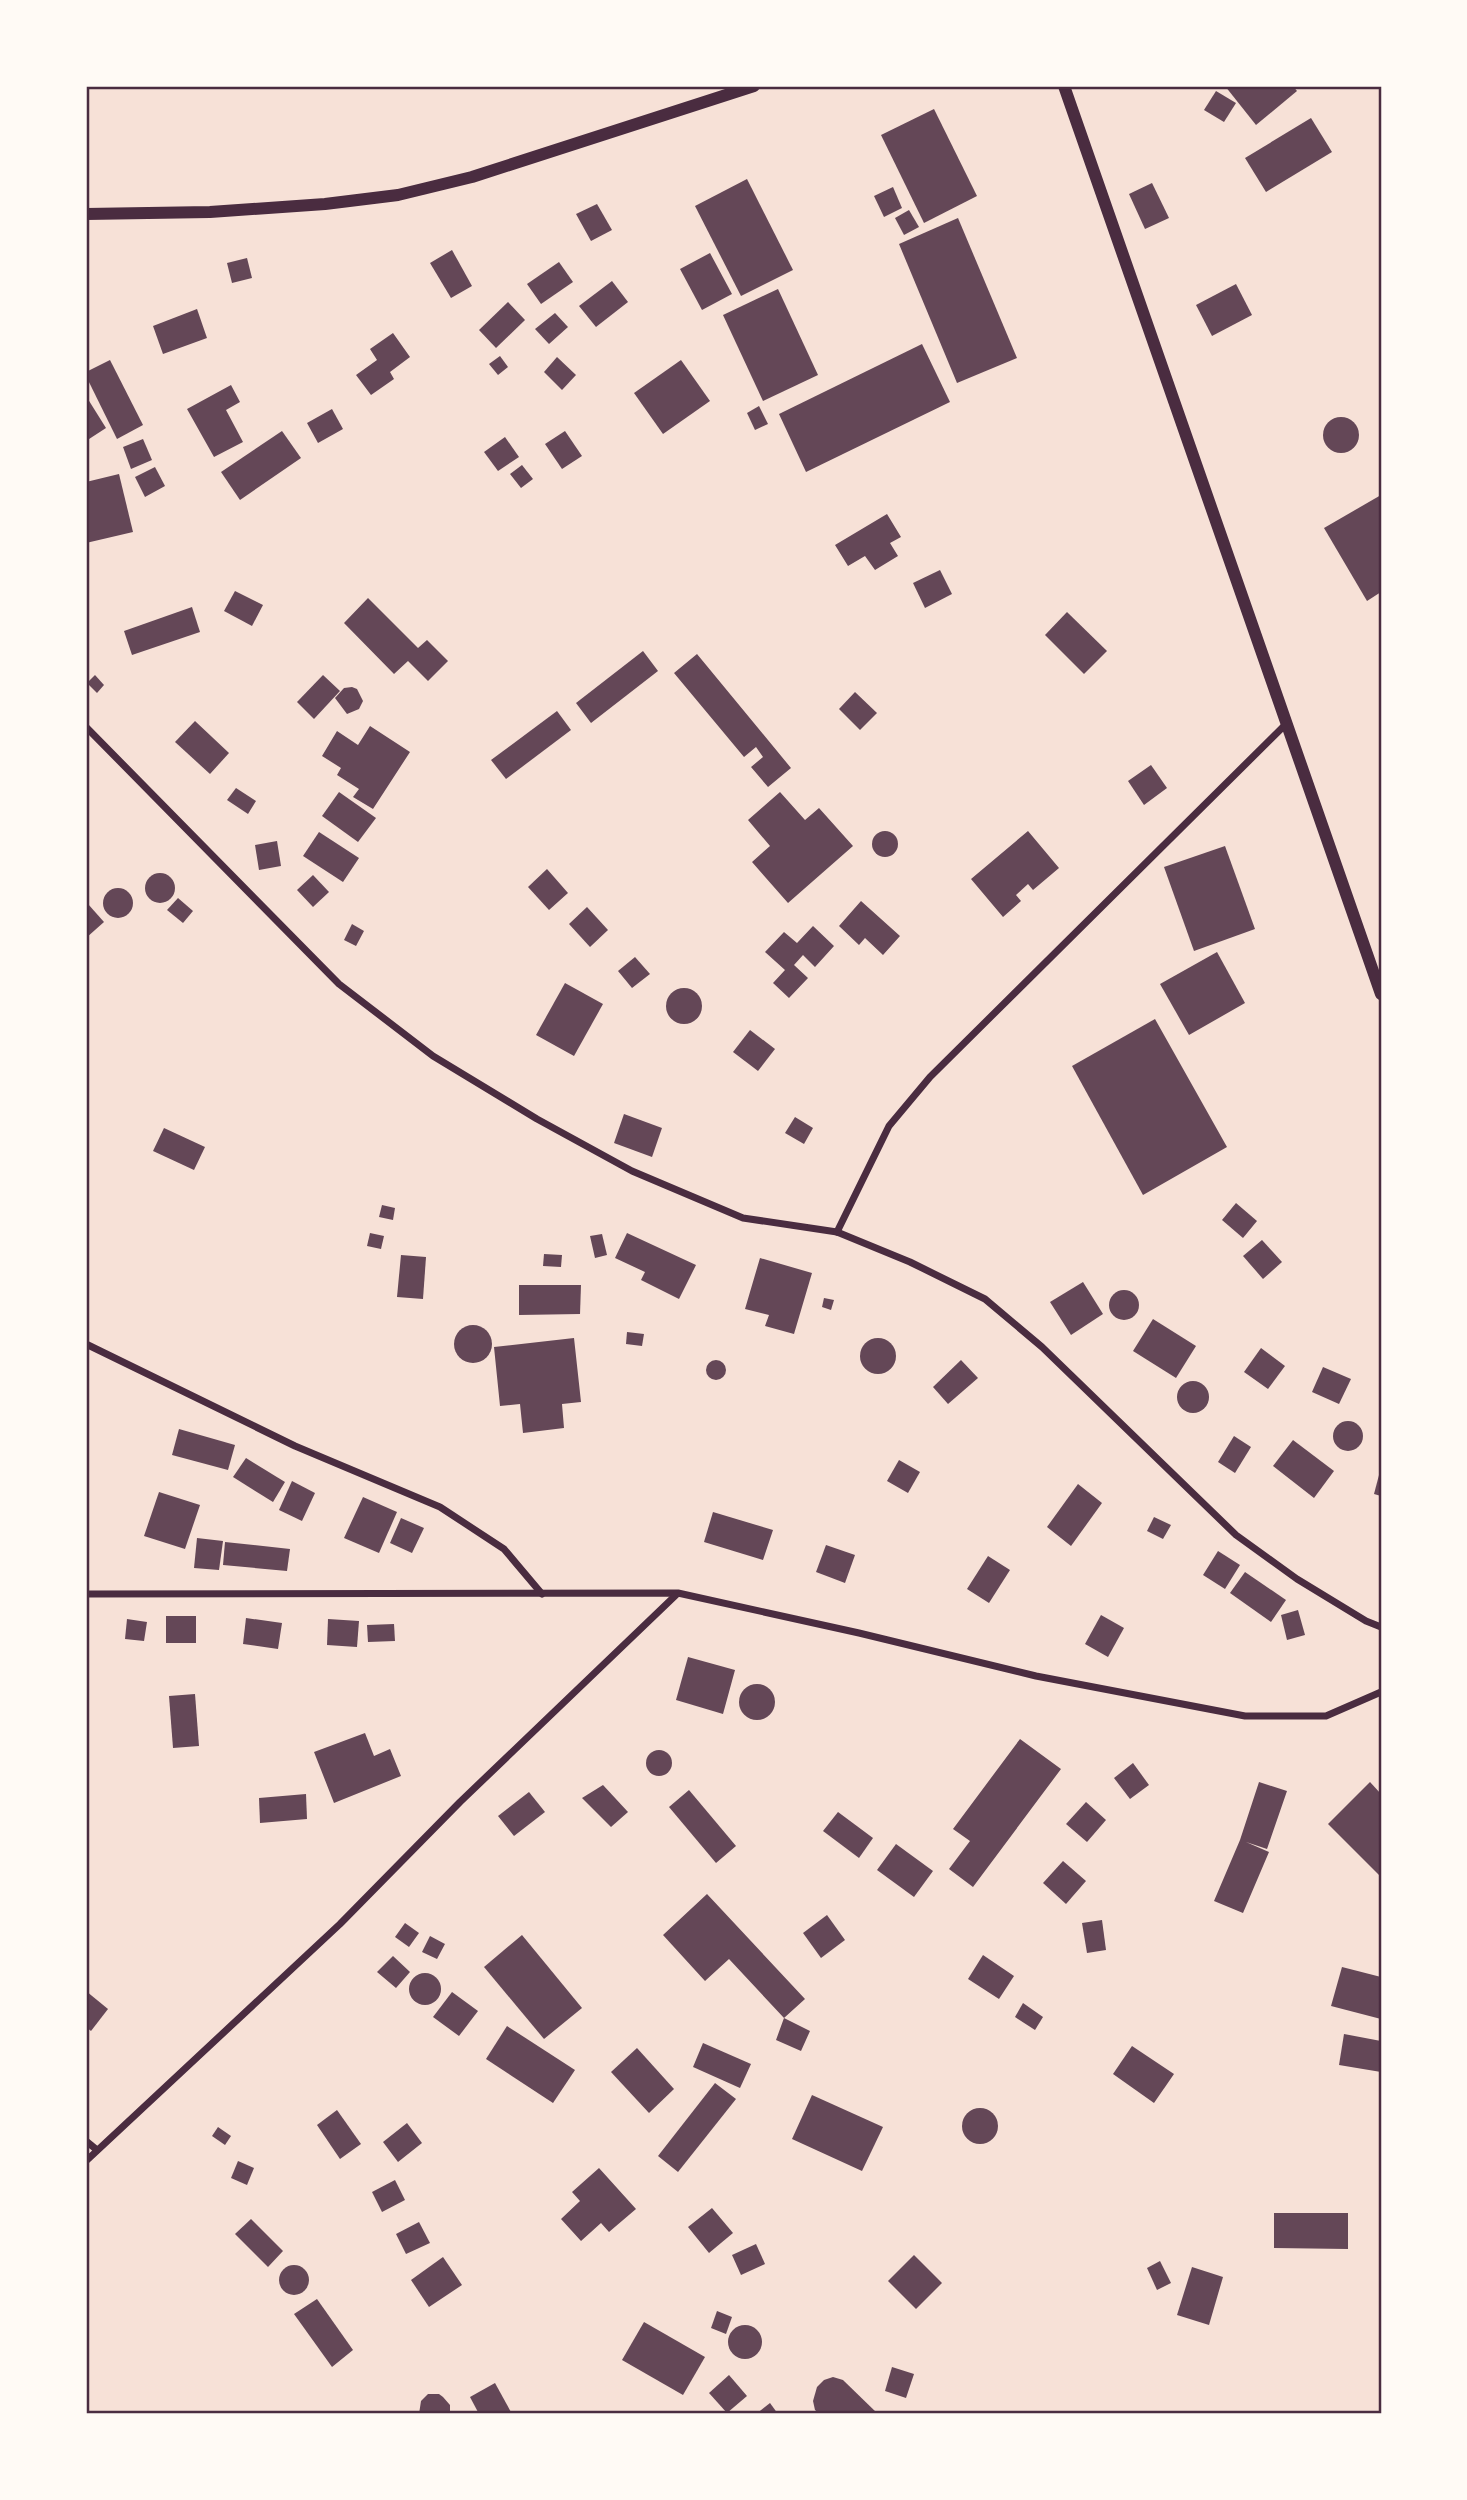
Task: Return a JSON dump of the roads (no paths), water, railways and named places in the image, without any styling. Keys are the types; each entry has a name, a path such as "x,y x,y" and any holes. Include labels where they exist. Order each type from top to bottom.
{"street":[{"path":"1064,86 1381,994"},
{"path":"86,214 210,212 325,204 398,195 472,177 750,87"},
{"path":"837,1233 889,1126 930,1077 1287,723"},
{"path":"86,727 339,984 433,1056 537,1119 632,1171 743,1218 837,1233 911,1262 985,1299 1042,1347 1237,1535 1297,1579 1381,1628"},
{"path":"86,1344 295,1446 440,1507 504,1549 542,1594"},
{"path":"86,2161 340,1924 460,1802 678,1593"},
{"path":"86,1594 678,1593 1037,1676 1245,1716 1326,1716 1381,1692"},
{"path":"86,2141 97,2150"}]}
